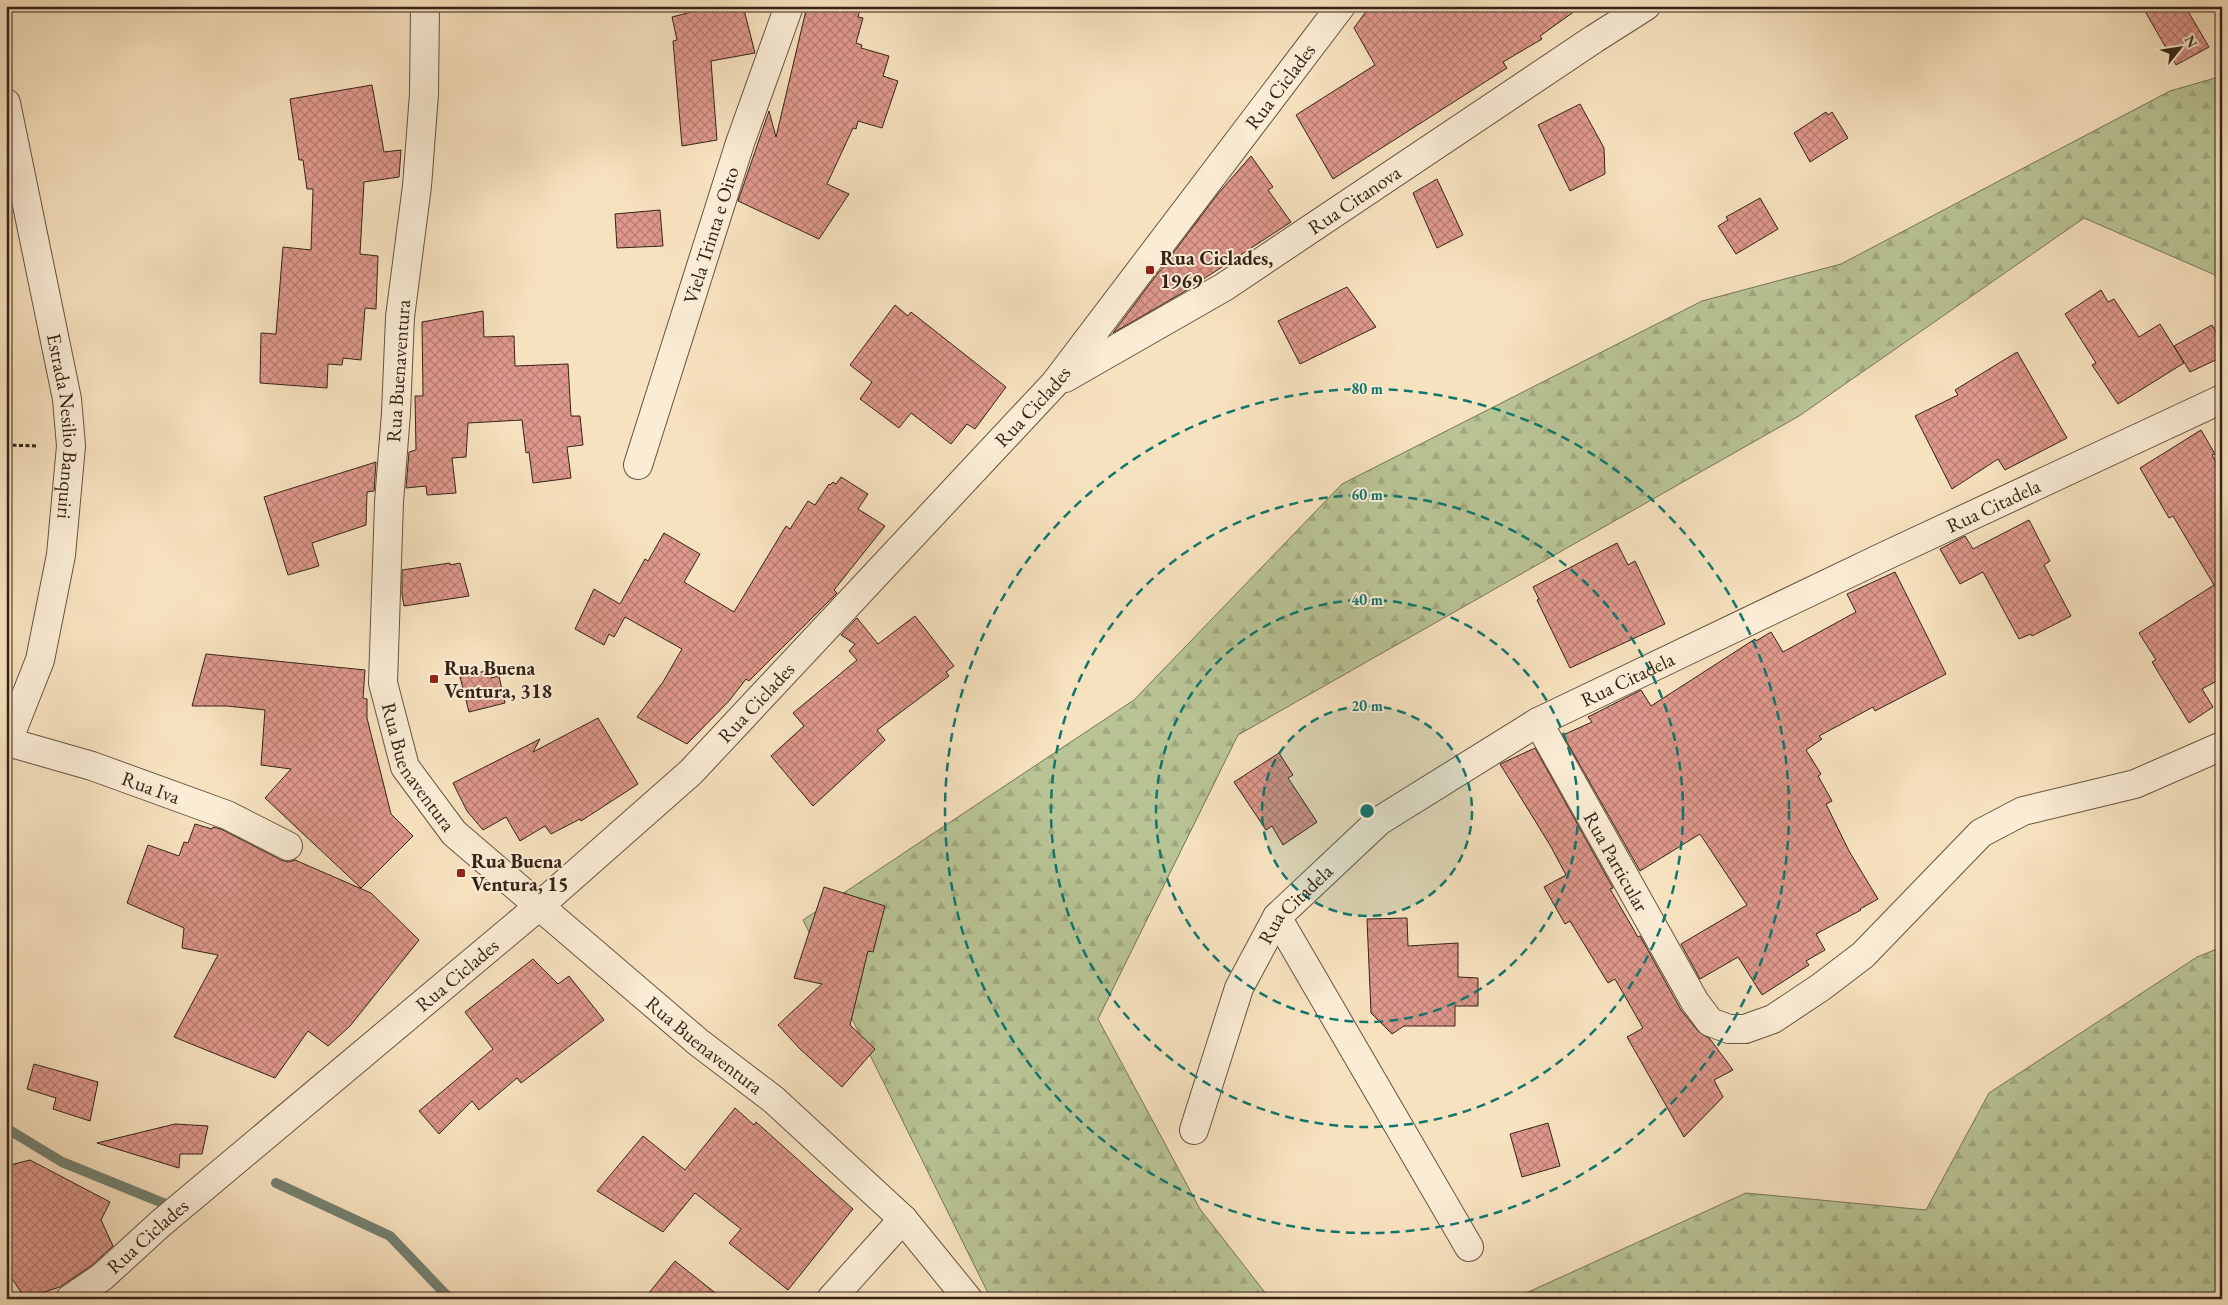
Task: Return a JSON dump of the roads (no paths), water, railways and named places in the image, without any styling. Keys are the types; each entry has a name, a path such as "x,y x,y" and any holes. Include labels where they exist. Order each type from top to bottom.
{"street":[{"name":"Rua Buenaventura","path":"425,6 424,94 416,186 400,317 396,412 389,502 383,683 405,767 454,833 538,907 616,970 698,1042 774,1100 903,1220 968,1299"},
{"name":"Viela Trinta e Oito","path":"638,465 740,143 788,6"},
{"name":"Rua Ciclades","path":"70,1299 102,1277 160,1224 538,907 691,772 1055,383 1341,6"},
{"name":"Rua Citanova","path":"1055,383 1224,287 1646,6"},
{"name":"Estrada Nesilio Banquiri","path":"6,103 66,399 71,446 61,555 40,660 7,744"},
{"name":"Rua Citadela","path":"1194,1130 1239,988 1276,917 1379,821 1538,722 1885,556 2222,399"},
{"name":"Rua Particular","path":"1538,722 1695,1002 1710,1022 1729,1030 1745,1029 1773,1019 1821,987 1863,955 1981,833 2023,811 2135,784 2222,746"},
{"name":"Rua Iva","path":"7,744 92,766 227,815 288,846"},
{"path":"1276,917 1469,1247"},
{"path":"831,1299 903,1220"}],"waterway":[{"path":"6,1128 62,1162 163,1203"},
{"path":"276,1183 390,1236 450,1299"}],"place":[{"name":"Rua Ciclades, 1969","path":"1150,270"},
{"name":"Rua Buena Ventura, 318","path":"434,679"},
{"name":"Rua Buena Ventura, 15","path":"461,873"}]}
